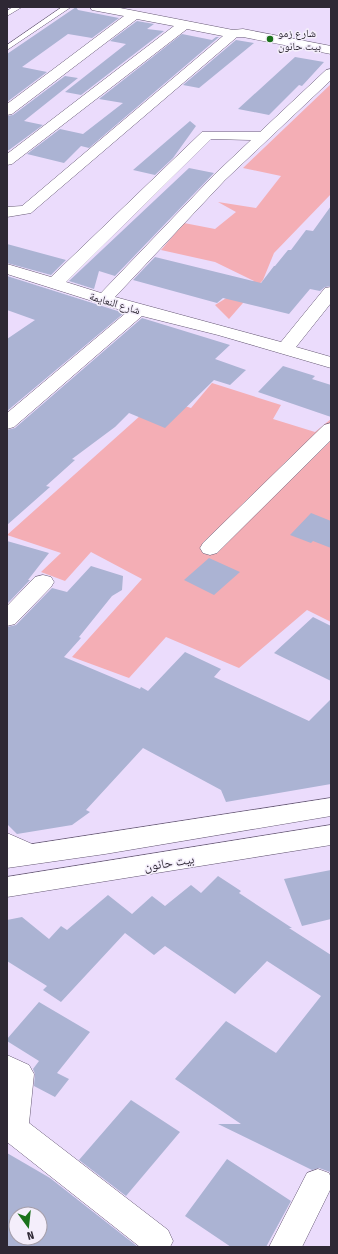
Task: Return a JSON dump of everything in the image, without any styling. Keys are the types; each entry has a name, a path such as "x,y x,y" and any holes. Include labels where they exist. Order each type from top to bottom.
{"street":[{"path":"96,7 233,34 243,33 331,50"},
{"path":"7,111 135,14"},
{"path":"7,161 185,24"},
{"path":"7,212 26,210 233,34"},
{"path":"104,300 210,188 331,73"},
{"path":"54,284 207,135 264,136"},
{"name":"شارع النعايمة","path":"7,270 104,300 224,331 331,363"},
{"path":"285,349 331,292"},
{"path":"7,423 139,310"},
{"path":"210,548 331,429"},
{"path":"7,619 43,582"},
{"path":"7,844 18,856 105,844 331,807"},
{"name":"بيت حانون","path":"7,887 331,835"},
{"path":"7,1068 19,1074 14,1129 157,1241"},
{"path":"285,1247 318,1183"}],"lane":[{"path":"7,14 18,7"},
{"path":"7,48 67,7"}],"shaded area":[{"path":"331,84 331,194 274,253 263,280 229,319 215,305 254,281 215,262 161,250 184,223 215,229 236,212 218,202 256,208 281,176 243,168"},
{"path":"212,383 281,405 273,419 315,432 331,419 331,622 307,610 239,668 166,637 129,678 72,657 142,579 91,552 65,581 41,572 61,553 7,535 160,398 191,408"}],"building":[{"path":"76,7 78,10 119,18 92,38 68,34 22,67 47,72 7,102 7,54"},
{"path":"137,21 154,24 147,29 164,31 81,95 65,92 126,44 110,41"},
{"path":"182,34 212,40 219,37 89,148 81,146 64,163 27,154 60,129 83,134 123,103 99,99"},
{"path":"236,40 254,43 199,88 183,85"},
{"path":"295,57 324,62 302,86 299,85 269,115 238,109"},
{"path":"65,76 78,78 24,121 43,125 7,150 7,116 13,115"},
{"path":"190,121 196,126 173,158 155,175 133,170"},
{"path":"189,168 214,173 115,276 99,271 94,289 69,281"},
{"path":"331,206 331,286 325,287 320,291 310,289 289,314 223,298 217,303 133,280 155,257 261,283 288,250 291,250 306,230 313,231"},
{"path":"7,244 66,260 51,275 7,263"},
{"path":"7,276 124,313 7,411 7,339 35,320 7,310"},
{"path":"142,318 230,345 215,359 246,370 230,385 214,380 165,428 129,413 115,427 72,459 75,460 46,486 50,487 7,525 7,430 15,428"},
{"path":"283,366 315,376 312,379 331,385 331,417 258,392"},
{"path":"311,513 331,521 331,548 313,541 311,543 290,535"},
{"path":"7,541 49,553 28,580 30,580 7,604"},
{"path":"209,558 240,572 214,595 184,580"},
{"path":"91,566 123,576 122,590 112,596 79,637 81,638 64,657 148,691 185,652 221,669 214,677 309,721 331,699 331,784 226,802 221,790 143,748 86,810 90,812 72,825 17,834 7,824 7,627 16,625 52,588 67,592"},
{"path":"313,617 331,626 331,681 274,653"},
{"path":"331,870 331,919 302,926 284,879"},
{"path":"218,876 241,891 239,893 292,928 289,928 331,955 331,1174 330,1172 319,1168 312,1170 218,1124 241,1124 175,1079 226,1021 276,1053 321,996 267,961 235,994 165,946 154,955 125,933 61,1002 43,990 47,986 7,961 7,920 22,917 49,939 61,926 67,930 108,895 132,914 152,896 165,906 191,885 201,893"},
{"path":"39,1002 90,1032 57,1073 69,1079 55,1097 34,1086 35,1074 33,1069 39,1061 7,1041 7,1039"},
{"path":"131,1100 180,1132 126,1196 79,1160"},
{"path":"7,1153 50,1178 138,1247 7,1247"},
{"path":"227,1159 291,1201 266,1247 231,1247 185,1216"}],"place":[{"name":"شارع زمو بيت حانون","path":"270,39"}]}
